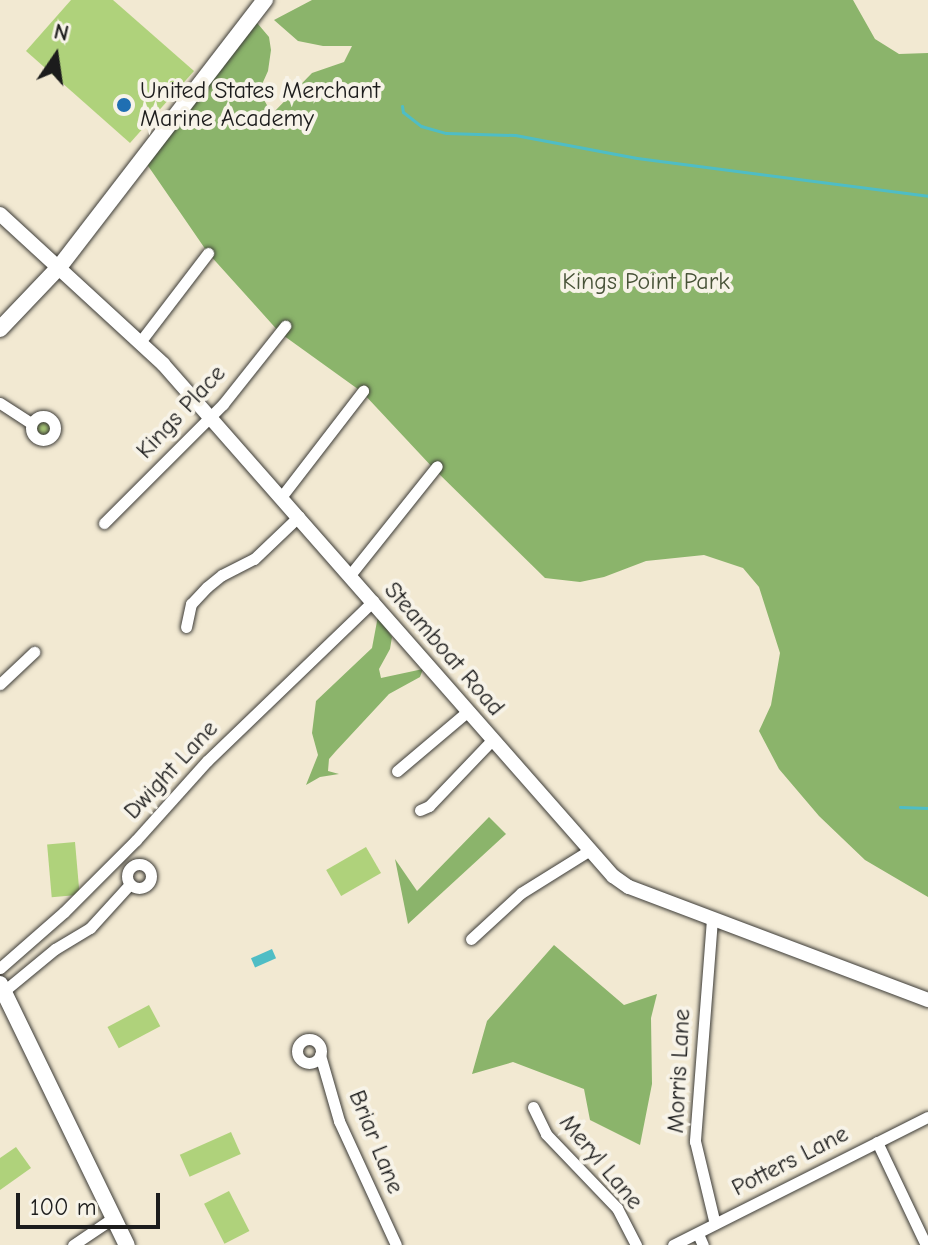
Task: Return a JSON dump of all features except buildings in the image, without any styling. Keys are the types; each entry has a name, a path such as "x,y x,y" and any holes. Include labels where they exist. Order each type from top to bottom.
{"main road":[{"path":"0,329 60,266 265,0"},
{"path":"2,988 127,1245"}],"street":[{"name":"Steamboat Road","path":"0,214 140,342 211,416 590,850 629,887 928,1000"},
{"path":"140,342 208,253"},
{"name":"Kings Place","path":"104,523 211,416 285,326"},
{"path":"282,496 363,391"},
{"path":"0,403 31,423"},
{"path":"350,575 437,466"},
{"path":"186,627 191,604 201,593 222,575 254,559 299,516"},
{"name":"Dwight Lane","path":"0,968 64,912 207,761 373,601"},
{"path":"0,684 34,652"},
{"path":"397,771 468,711"},
{"path":"420,810 429,806 493,739"},
{"path":"471,939 521,893 590,850"},
{"path":"2,988 90,928 130,884"},
{"name":"Morris Lane","path":"712,919 695,1141 715,1224"},
{"name":"Briar Lane","path":"320,1055 339,1121 396,1245"},
{"name":"Meryl Lane","path":"533,1107 546,1134 617,1208 636,1245"},
{"name":"Potters Lane","path":"673,1245 700,1239 715,1224 928,1117"},
{"path":"877,1142 926,1245"},
{"path":"73,1245 113,1218"}],"green space":[{"path":"71,0 113,0 194,71 130,143 26,51"},
{"name":"Kings Point Park","path":"312,0 853,0 875,39 899,54 928,53 928,897 865,860 819,816 779,769 759,731 771,705 780,653 759,587 743,568 704,555 646,561 604,577 580,582 545,578 434,469 362,392 280,333 208,253 144,160 252,17 269,37 268,71 259,91 272,114 312,73 344,62 352,46 323,46 298,41 274,20"},
{"path":"43,419 52,428 43,437 34,428"},
{"path":"378,616 392,637 390,649 379,669 381,678 423,669 420,677 389,694 329,759 328,771 339,774 320,777 306,785 318,755 312,733 316,701 372,648"},
{"path":"489,817 506,834 408,924 395,859 417,891"},
{"path":"75,842 80,895 52,897 47,844"},
{"path":"366,847 381,873 341,896 326,870"},
{"path":"554,945 624,1005 657,994 651,1018 652,1084 640,1145 590,1120 584,1089 513,1062 472,1074 487,1021"},
{"path":"149,1005 160,1026 119,1048 108,1027"},
{"path":"231,1132 241,1154 190,1177 180,1155"},
{"path":"16,1147 31,1168 0,1190 0,1158"},
{"path":"229,1191 249,1231 224,1244 204,1204"}],"water":[{"path":"272,949 276,958 255,967 251,958"}],"waterway":[{"path":"402,106 403,112 421,126 446,133 515,135 637,158 928,196"},
{"path":"900,807 928,808"}],"place":[{"name":"United States Merchant Marine Academy","path":"124,105"}]}
